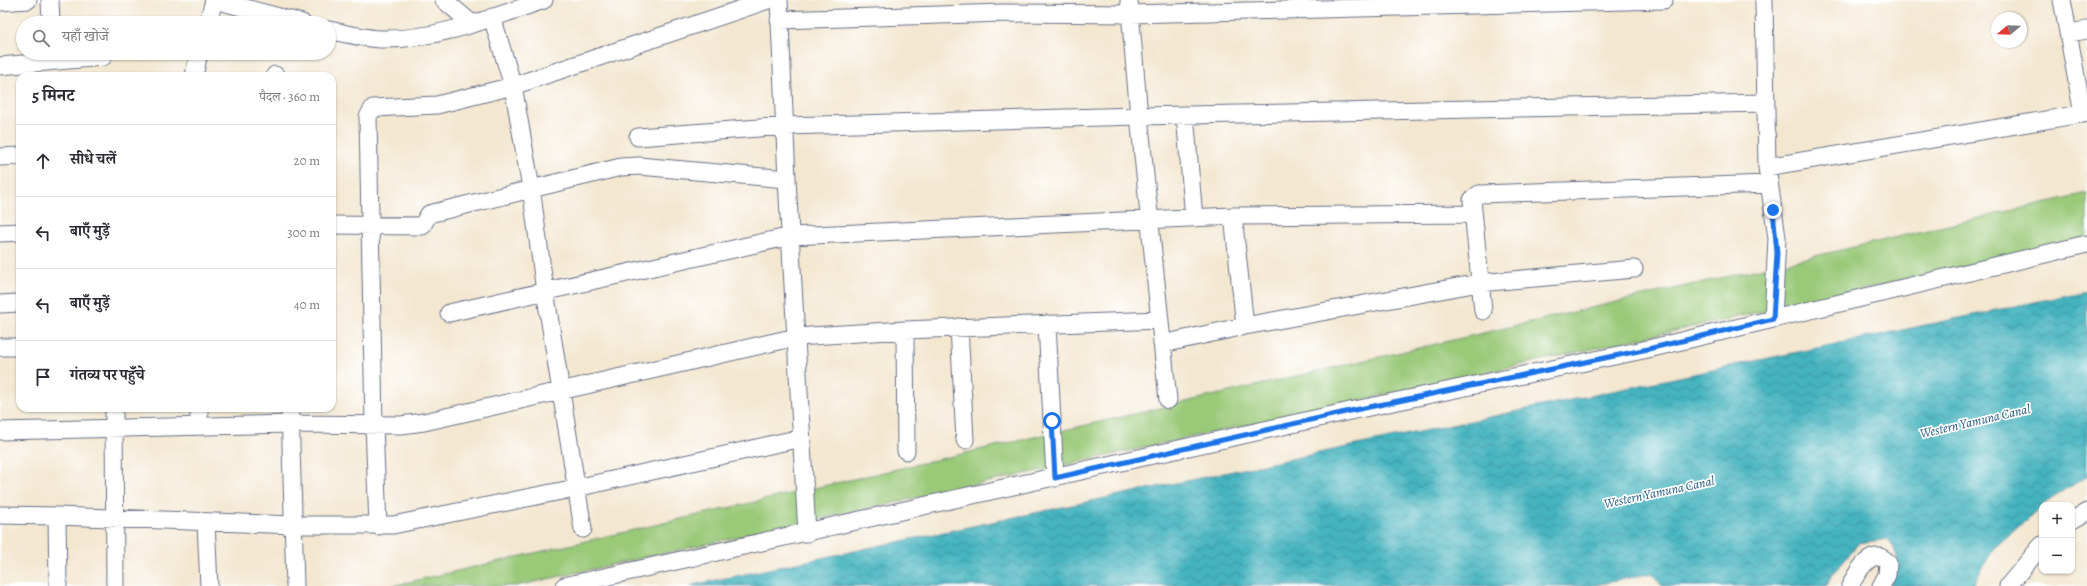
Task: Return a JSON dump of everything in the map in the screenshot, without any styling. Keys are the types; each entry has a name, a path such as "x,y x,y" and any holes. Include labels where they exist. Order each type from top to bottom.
{"street":[{"path":"0,2 28,0"},
{"path":"50,0 51,16"},
{"path":"210,16 215,0 276,16"},
{"path":"444,0 471,23"},
{"path":"336,32 354,36 380,39 411,38 433,34 544,0"},
{"path":"378,526 374,426 368,117 373,108 437,105 513,86 768,0"},
{"path":"779,0 800,438 807,533"},
{"path":"779,20 1003,13 1130,7 1664,0"},
{"path":"1764,0 1768,176 1777,238 1773,319"},
{"path":"1483,311 1479,283 1472,200 1479,194 1768,176 2085,114 2062,0"},
{"path":"1130,7 1138,116 1168,400"},
{"path":"492,17 513,86 531,188 545,291 583,529"},
{"path":"2069,33 2087,30"},
{"path":"0,66 35,60"},
{"path":"195,72 197,60"},
{"path":"638,137 784,126 1138,116 1766,103"},
{"path":"1186,115 1194,218"},
{"path":"0,157 16,156"},
{"path":"336,225 422,226 429,214 531,188 610,170 639,166 787,179"},
{"path":"449,313 791,236 1233,216 1473,214"},
{"path":"1233,216 1245,326"},
{"path":"0,233 16,232"},
{"path":"564,586 1055,478 1358,409 1648,349 2087,244"},
{"path":"1162,344 1245,326 1479,283 1634,269"},
{"path":"0,304 16,303"},
{"path":"0,432 115,430 199,426 291,416 374,426 401,425 424,422 796,337 959,327 1160,320"},
{"path":"1047,324 1055,478"},
{"path":"959,327 965,440"},
{"path":"905,330 906,451"},
{"path":"0,347 16,347"},
{"path":"114,412 115,586"},
{"path":"199,412 199,426"},
{"path":"291,416 295,586"},
{"path":"0,516 57,516 293,525 378,526 411,522 576,488 800,438"},
{"path":"2075,518 2087,512"},
{"path":"57,516 58,586"},
{"path":"206,522 209,586"},
{"path":"2008,586 2039,548"},
{"path":"1850,586 1862,565 1868,560 1882,558 1888,563 1888,567 1881,586"}],"green space":[{"path":"2087,193 2087,240 516,586 392,586"}],"water":[{"name":"Western Yamuna Canal","path":"2087,291 2087,476 2047,502 2039,502 2039,510 1994,548 1972,586 1889,586 1896,568 1896,556 1895,550 1888,539 1859,543 1832,574 1826,586 1662,586 1652,573 1591,586 688,586"}],"route":[{"path":"1052,421 1055,478 1350,411 1648,349 1773,319 1777,253 1776,225 1773,210"}]}
